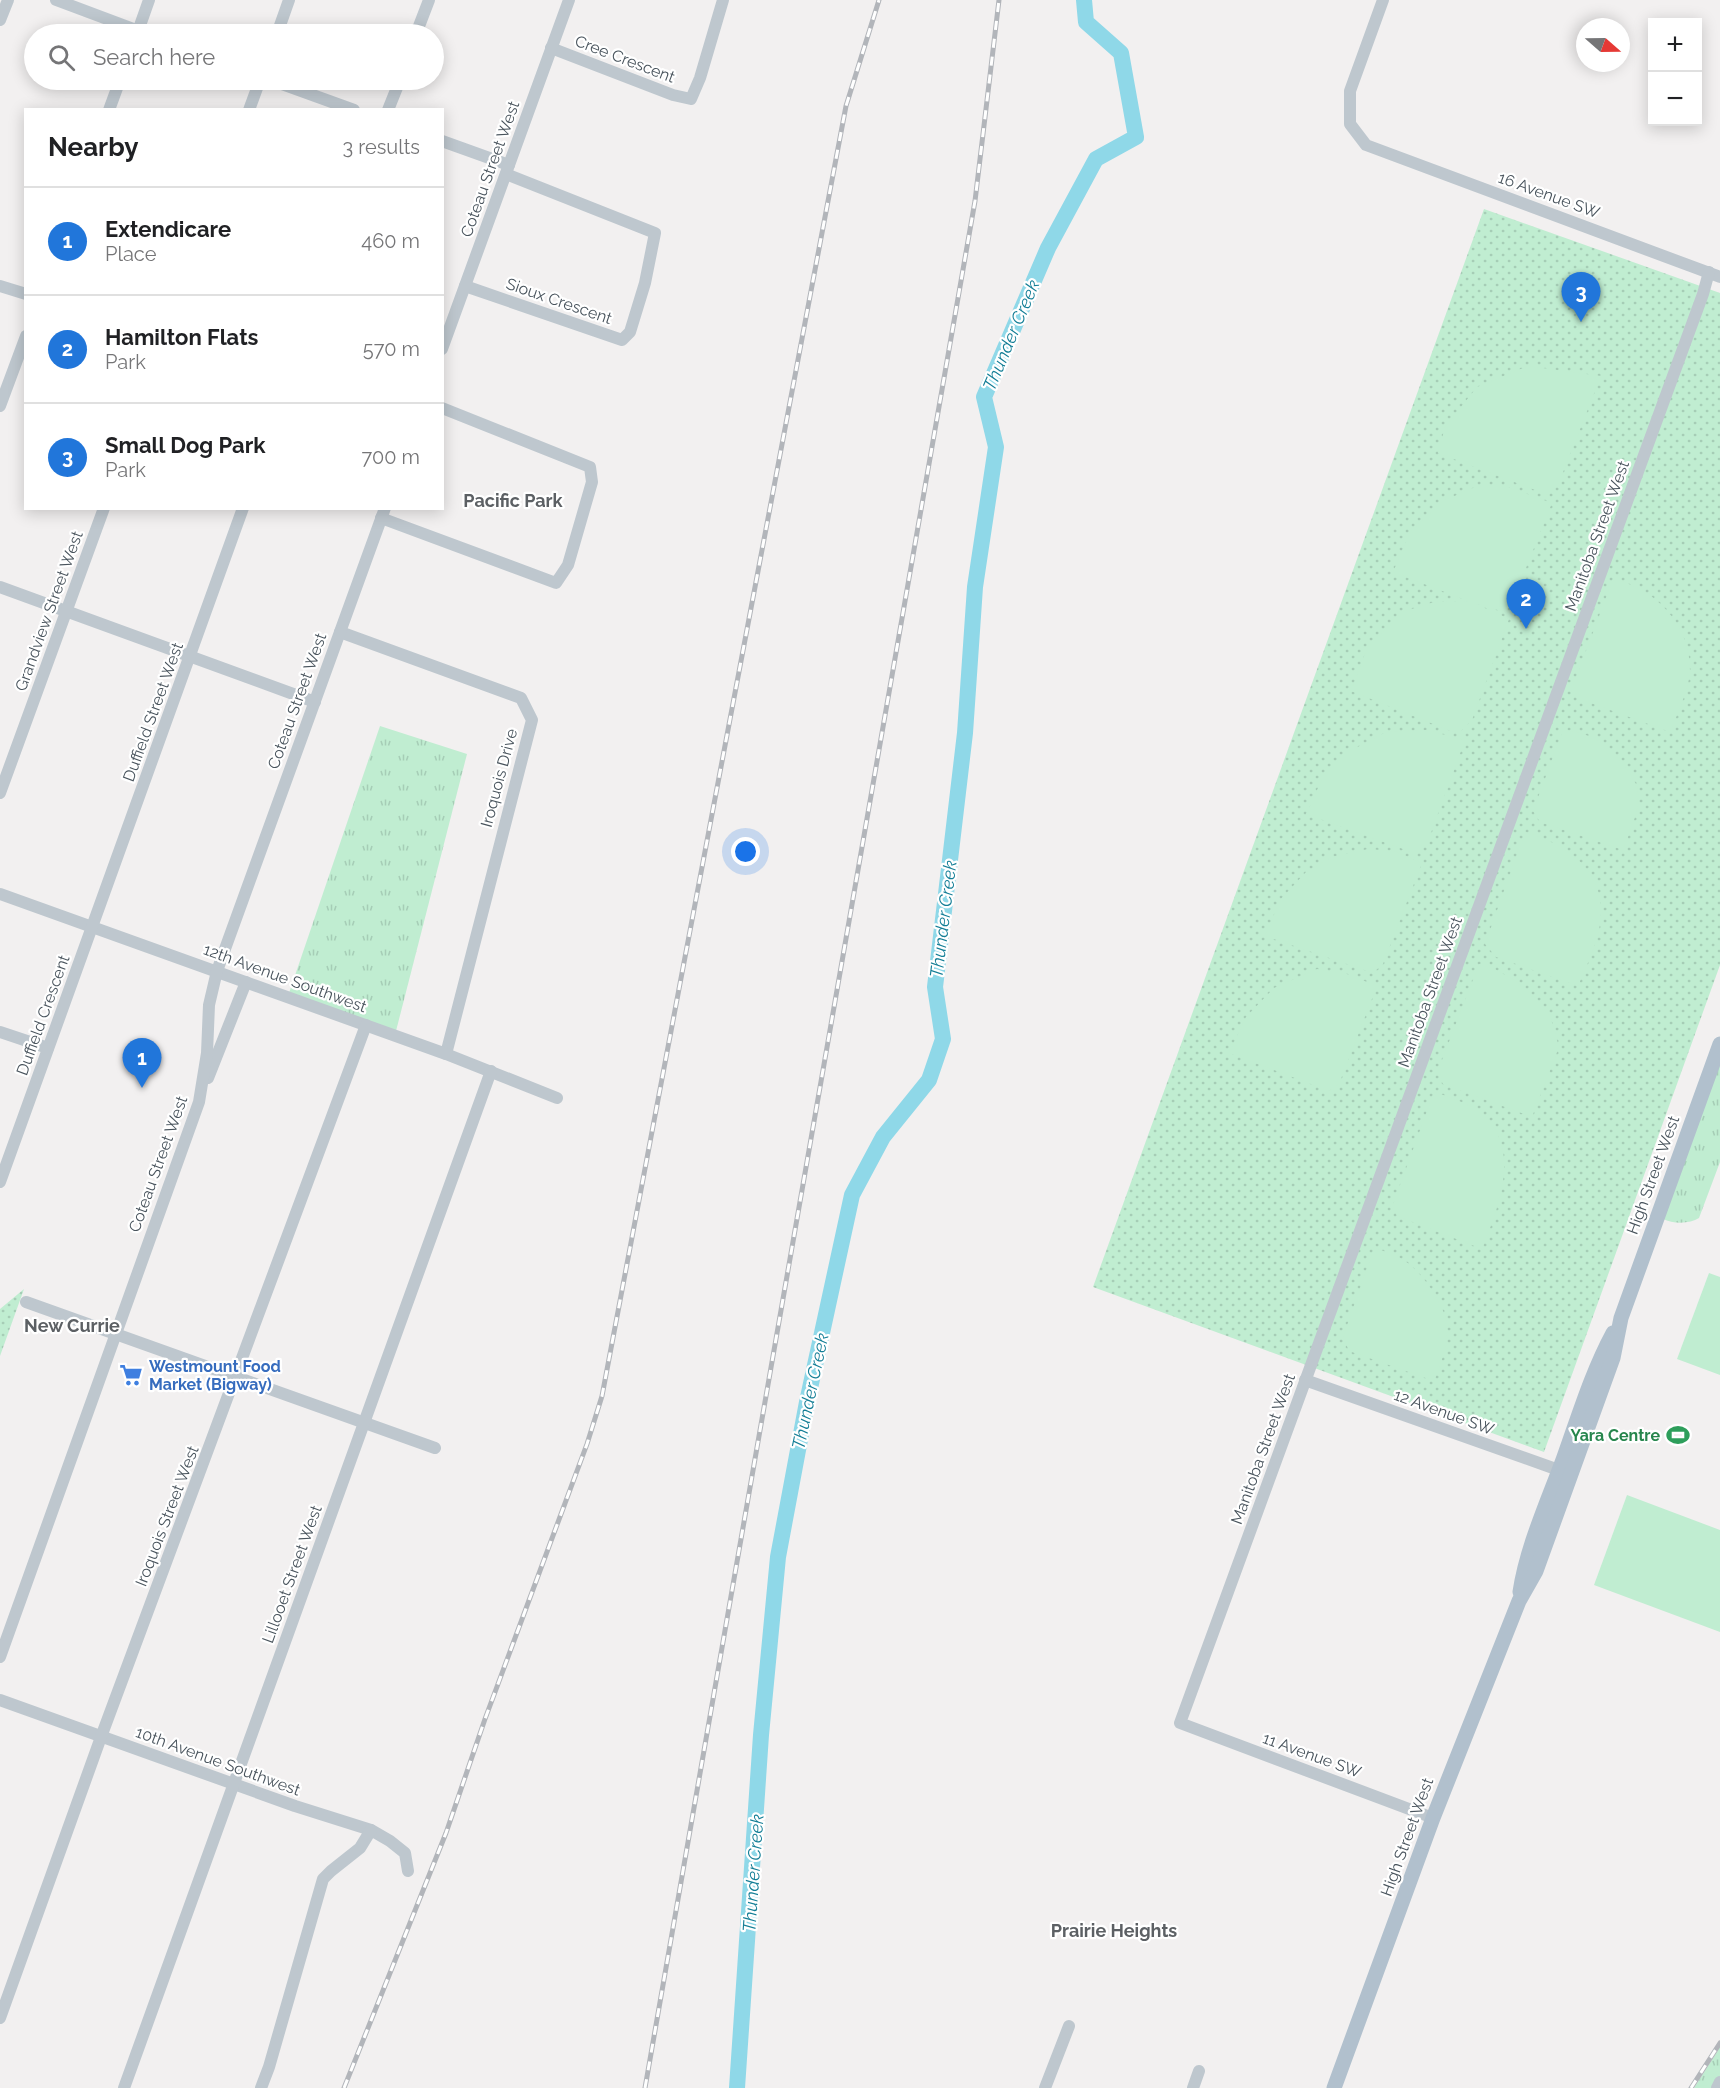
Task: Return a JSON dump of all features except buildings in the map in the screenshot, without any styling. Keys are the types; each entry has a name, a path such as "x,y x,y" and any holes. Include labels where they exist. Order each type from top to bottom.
{"main road":[{"name":"High Street West","path":"1335,2088 1432,1818 1519,1601 1524,1568 1565,1472 1601,1355 1621,1318 1720,1044"}],"street":[{"path":"0,20 8,0"},
{"path":"56,0 118,24"},
{"path":"143,24 149,0"},
{"path":"280,24 289,0"},
{"path":"420,24 429,0"},
{"name":"Coteau Street West","path":"444,344 569,0"},
{"name":"Cree Crescent","path":"551,48 673,95 691,99 700,78 723,0"},
{"name":"16 Avenue SW","path":"1383,0 1350,90 1350,124 1366,145 1714,274"},
{"path":"110,108 116,90"},
{"path":"250,108 256,90"},
{"path":"299,90 349,108"},
{"path":"389,108 396,90"},
{"path":"444,142 507,170"},
{"name":"Sioux Crescent","path":"465,286 622,340 630,332 645,283 655,233 507,170"},
{"name":"Manitoba Street West","path":"1180,1723 1699,306 1714,274"},
{"path":"0,286 24,293"},
{"path":"0,406 24,341"},
{"path":"383,513 556,583 568,565 592,482 590,467 444,409"},
{"name":"Grandview Street West","path":"0,793 103,510"},
{"name":"Duffield Street West","path":"93,927 242,510"},
{"name":"Coteau Street West","path":"0,1657 114,1333 199,1101 207,1053 209,1005 217,971 383,513"},
{"path":"0,587 315,702"},
{"name":"Iroquois Drive","path":"340,632 521,698 532,720 446,1054"},
{"name":"12th Avenue Southwest","path":"0,894 446,1054 557,1098"},
{"name":"Duffield Crescent","path":"0,1182 93,927"},
{"path":"199,1101 246,982"},
{"name":"Iroquois Street West","path":"0,2018 101,1737 237,1377 366,1025"},
{"path":"0,1032 48,1048"},
{"name":"Lillooet Street West","path":"126,2087 490,1071"},
{"path":"26,1302 435,1448"},
{"name":"12 Avenue SW","path":"1305,1380 1565,1472"},
{"name":"10th Avenue Southwest","path":"0,1700 295,1806 371,1830 405,1853 408,1871"},
{"name":"11 Avenue SW","path":"1180,1723 1432,1818"},
{"path":"261,2088 323,1879 360,1848 371,1830"},
{"path":"1045,2088 1070,2026"},
{"path":"1193,2088 1199,2071"},
{"path":"1717,2088 1720,2082"}],"green space":[{"path":"1484,209 1720,293 1720,965 1544,1452 1093,1287"},
{"path":"1528,366 1601,376 1558,485 1548,495 1438,453 1445,427 1477,387"},
{"path":"1475,487 1508,487 1552,503 1512,603 1501,611 1476,604 1509,619 1472,720 1458,734 1351,691 1367,648 1402,612 1434,602 1468,601 1393,572 1410,532 1443,501"},
{"path":"1613,579 1643,591 1656,600 1668,611 1684,638 1689,654 1689,678 1670,732 1580,699 1572,688"},
{"path":"380,726 467,754 396,1031 288,996"},
{"path":"1426,730 1465,740 1428,841 1414,853 1306,814 1323,777 1350,751 1386,732"},
{"path":"1563,730 1583,734 1601,743 1617,757 1636,785 1637,810 1623,850 1540,822 1533,811"},
{"path":"1525,832 1570,853 1582,864 1598,890 1601,906 1599,932 1578,986 1496,957 1485,944"},
{"path":"1368,849 1394,851 1422,863 1383,964 1373,973 1265,936 1280,900 1306,872 1332,857"},
{"path":"1479,964 1491,967 1516,981 1536,998 1551,1019 1559,1047 1532,1117 1443,1084 1437,1073"},
{"path":"1317,969 1347,974 1377,986 1339,1084 1329,1091 1229,1053 1246,1017 1274,988"},
{"path":"1720,1049 1720,1162 1699,1218 1686,1222 1667,1221 1663,1219"},
{"path":"1434,1092 1458,1100 1489,1119 1500,1140 1504,1155 1502,1187 1482,1249 1397,1216 1393,1204"},
{"path":"1374,1248 1394,1255 1412,1266 1438,1300 1447,1326 1445,1347 1434,1381 1349,1351 1343,1337"},
{"path":"1709,1273 1720,1277 1720,1375 1677,1359"},
{"path":"24,1289 0,1356 0,1309"},
{"path":"1627,1495 1720,1530 1720,1632 1594,1585"},
{"path":"1720,2047 1720,2082 1717,2088 1694,2088"}],"waterway":[{"name":"Thunder Creek","path":"737,2088 761,1735 778,1557 807,1402 852,1195 883,1137 929,1080 943,1039 935,987 965,733 975,587 996,447 984,397 1048,248 1096,159 1136,137 1121,53 1086,22 1084,0"}],"railway":[{"path":"344,2088 446,1833 485,1719 587,1444 602,1396 846,106 879,0"},
{"path":"645,2088 975,201 999,0"},
{"path":"1691,2088 1720,2043"}],"place":[{"name":"Small Dog Park","path":"1581,322"},
{"name":"Hamilton Flats","path":"1526,629"},
{"name":"Extendicare","path":"142,1088"},
{"name":"Westmount Food Market (Bigway)","path":"131,1375"},
{"name":"Yara Centre","path":"1678,1435"}],"district":[{"name":"Pacific Park","path":"513,500"},
{"name":"New Currie","path":"72,1325"},
{"name":"Prairie Heights","path":"1114,1930"}]}
